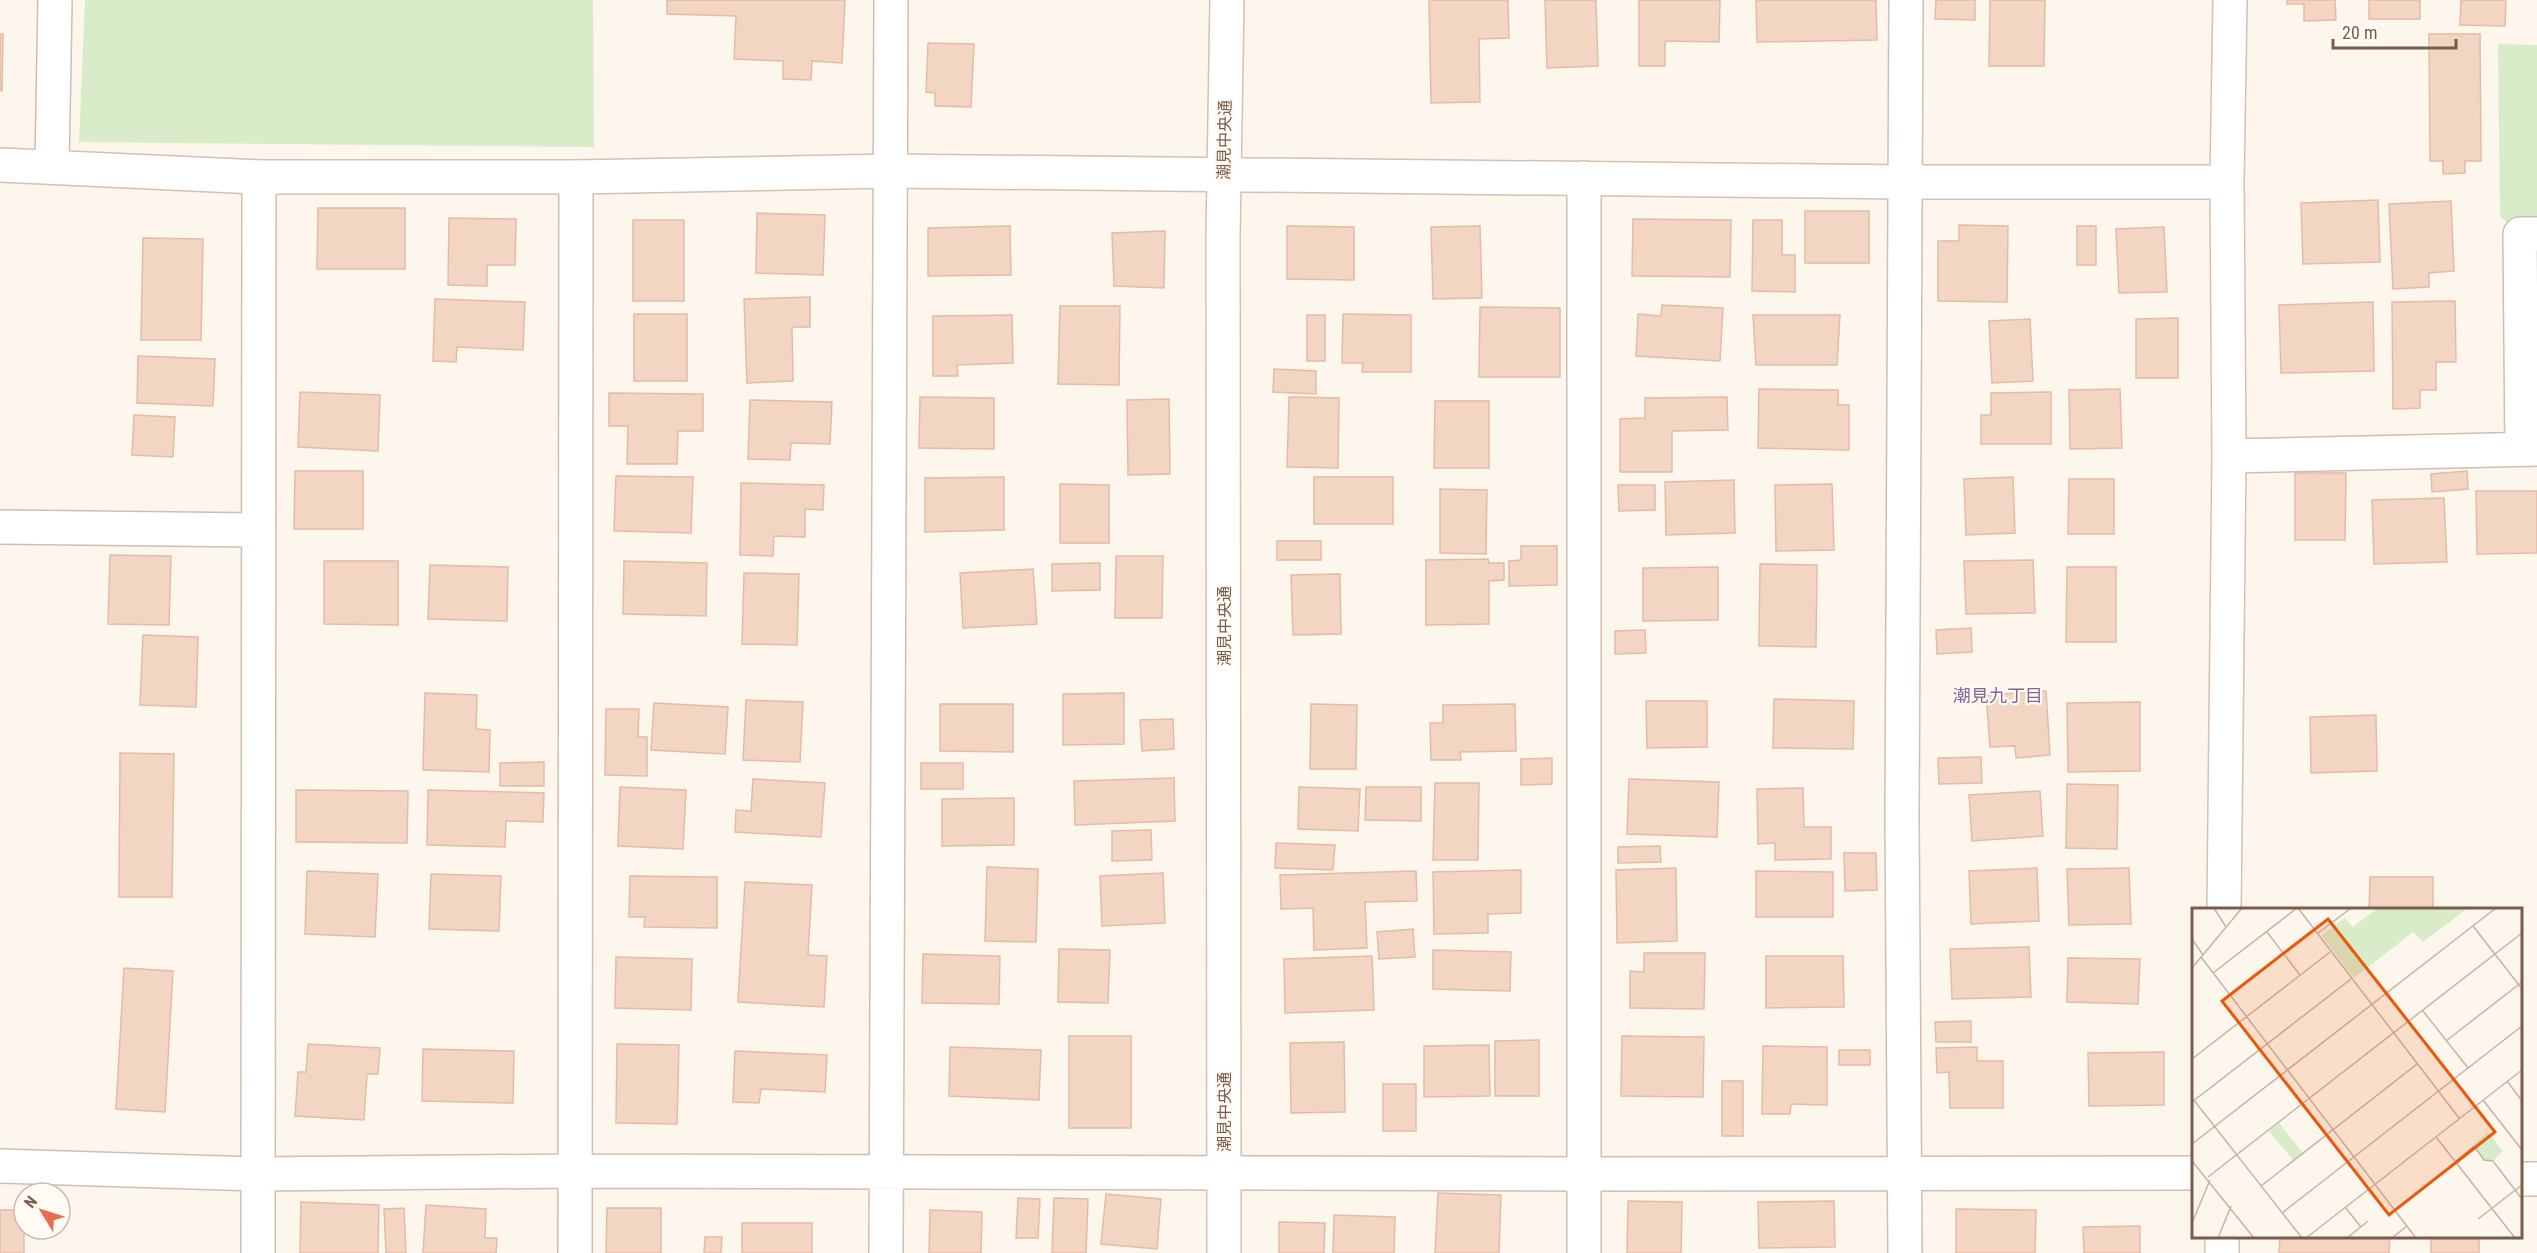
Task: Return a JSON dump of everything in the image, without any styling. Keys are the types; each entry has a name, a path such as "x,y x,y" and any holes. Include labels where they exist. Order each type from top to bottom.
{"street":[{"path":"52,166 55,0"},
{"path":"886,1253 891,0"},
{"name":"潮見中央通","path":"1224,1253 1224,173 1227,0"},
{"path":"1905,1253 1902,819 1906,0"},
{"path":"2224,908 2229,456 2230,0"},
{"path":"0,165 259,177 576,177 890,171 1905,182 2228,182"},
{"path":"258,1253 259,177"},
{"path":"575,1253 576,177"},
{"path":"1584,178 1584,1253"},
{"path":"2229,456 2529,449 2520,234 2537,234"},
{"path":"0,527 259,530"},
{"path":"0,1166 258,1174 576,1171 2192,1173"}],"green space":[{"path":"85,0 593,0 594,147 79,142"},
{"path":"2498,44 2537,45 2537,234 2520,234 2500,216"}],"building":[{"path":"667,0 845,0 842,63 812,61 811,80 783,79 783,61 734,59 736,16 667,14"},
{"path":"1429,0 1508,0 1509,38 1479,39 1480,102 1431,103"},
{"path":"1545,0 1596,0 1598,66 1547,68"},
{"path":"1639,0 1720,0 1719,42 1665,41 1665,66 1639,66"},
{"path":"1756,0 1876,0 1877,40 1757,42"},
{"path":"1936,0 1975,0 1975,20 1935,19"},
{"path":"1990,0 2045,0 2044,66 1989,66"},
{"path":"2287,0 2335,0 2336,20 2304,21 2304,4 2287,4"},
{"path":"2369,0 2420,0 2420,19 2369,19"},
{"path":"2461,0 2506,0 2505,26 2460,25"},
{"path":"0,34 3,34 2,91 0,90"},
{"path":"2429,34 2480,34 2481,161 2465,161 2465,173 2443,174 2443,161 2430,161"},
{"path":"928,43 974,44 971,107 935,106 935,93 926,92"},
{"path":"2378,200 2380,262 2303,264 2301,203"},
{"path":"2451,201 2454,271 2429,273 2429,287 2393,289 2389,204"},
{"path":"318,208 405,208 405,269 317,269"},
{"path":"1805,211 1869,211 1869,263 1805,263"},
{"path":"757,213 825,215 823,275 756,273"},
{"path":"449,218 516,219 515,265 487,265 487,286 448,285"},
{"path":"1633,219 1731,220 1730,277 1632,276"},
{"path":"633,220 684,220 684,301 633,301"},
{"path":"1753,220 1782,220 1782,255 1795,255 1795,292 1752,291"},
{"path":"1959,225 2008,226 2007,302 1938,301 1938,241 1959,241"},
{"path":"1010,226 1011,275 928,276 928,228"},
{"path":"1287,226 1354,227 1354,280 1287,279"},
{"path":"1480,226 1482,298 1433,299 1431,227"},
{"path":"2077,226 2096,226 2096,265 2077,265"},
{"path":"2164,227 2167,292 2119,293 2116,229"},
{"path":"1165,231 1164,288 1114,286 1112,233"},
{"path":"143,238 203,239 201,340 141,340"},
{"path":"810,297 810,327 792,327 793,381 747,383 744,299"},
{"path":"435,299 525,302 523,350 457,347 456,362 433,361"},
{"path":"2455,301 2456,362 2436,362 2436,390 2420,390 2420,408 2393,409 2392,302"},
{"path":"2373,302 2374,371 2281,373 2279,305"},
{"path":"1662,305 1723,308 1720,361 1636,356 1638,314 1661,316"},
{"path":"1060,306 1120,306 1119,385 1058,384"},
{"path":"1480,307 1560,308 1560,377 1479,377"},
{"path":"634,314 687,314 687,381 634,381"},
{"path":"1343,314 1411,315 1411,372 1362,372 1363,363 1342,363"},
{"path":"1012,315 1013,363 957,365 958,376 933,376 933,316"},
{"path":"1307,315 1325,315 1325,361 1307,361"},
{"path":"1753,315 1840,315 1837,365 1756,365"},
{"path":"2178,318 2178,378 2136,378 2136,319"},
{"path":"2030,319 2033,381 1992,383 1989,321"},
{"path":"138,356 215,359 213,406 137,403"},
{"path":"1274,369 1316,371 1316,394 1273,392"},
{"path":"1759,389 1838,390 1838,405 1849,405 1849,450 1758,448"},
{"path":"2120,389 2122,448 2070,449 2069,390"},
{"path":"300,392 380,395 378,451 298,447"},
{"path":"2051,392 2051,444 1981,444 1981,415 1991,415 1991,393"},
{"path":"609,393 703,394 703,431 678,431 677,464 627,464 628,426 609,426"},
{"path":"920,397 994,398 994,449 919,448"},
{"path":"1289,397 1339,398 1338,468 1287,467"},
{"path":"1727,397 1728,430 1672,431 1672,472 1620,472 1620,419 1645,418 1645,398"},
{"path":"1169,399 1170,474 1128,475 1127,400"},
{"path":"750,400 832,402 830,444 791,443 790,460 748,459"},
{"path":"1435,401 1489,401 1489,468 1434,468"},
{"path":"134,415 175,417 173,457 132,455"},
{"path":"295,471 363,471 363,529 294,529"},
{"path":"2467,471 2468,489 2432,492 2431,474"},
{"path":"2295,473 2346,473 2345,540 2295,540"},
{"path":"616,476 693,477 691,533 614,531"},
{"path":"1004,477 1004,530 925,532 925,478"},
{"path":"1314,477 1393,477 1393,524 1314,524"},
{"path":"2013,477 2015,533 1966,535 1964,479"},
{"path":"2069,479 2114,479 2114,534 2068,534"},
{"path":"1734,480 1735,533 1666,535 1665,482"},
{"path":"741,483 824,485 823,510 805,509 805,537 774,536 773,556 740,555"},
{"path":"1060,484 1109,485 1109,543 1060,543"},
{"path":"1832,484 1834,550 1776,551 1775,485"},
{"path":"1618,485 1655,485 1655,510 1619,511"},
{"path":"1440,489 1487,490 1486,554 1440,553"},
{"path":"2476,491 2537,491 2537,553 2477,554"},
{"path":"2444,498 2447,562 2374,564 2372,500"},
{"path":"1277,541 1321,541 1321,560 1277,560"},
{"path":"1521,546 1557,546 1557,585 1509,586 1509,561 1521,560"},
{"path":"110,555 171,556 169,625 108,624"},
{"path":"1116,556 1163,556 1162,618 1115,618"},
{"path":"1488,559 1489,563 1504,563 1504,580 1489,581 1489,624 1426,625 1426,560"},
{"path":"2033,560 2035,613 1966,614 1964,561"},
{"path":"324,561 398,561 398,625 324,624"},
{"path":"624,561 707,563 706,616 623,614"},
{"path":"1100,563 1100,590 1052,591 1052,564"},
{"path":"1760,564 1817,565 1816,647 1759,646"},
{"path":"430,565 508,567 507,621 428,619"},
{"path":"1718,567 1718,620 1643,621 1643,568"},
{"path":"2067,567 2116,567 2116,642 2066,642"},
{"path":"1033,569 1037,624 963,628 960,573"},
{"path":"744,573 799,574 797,645 742,644"},
{"path":"1340,574 1341,634 1293,635 1291,575"},
{"path":"1971,628 1972,652 1937,654 1936,630"},
{"path":"1645,630 1646,653 1615,654 1615,631"},
{"path":"143,635 198,637 196,707 140,705"},
{"path":"2046,691 2050,755 2016,758 2015,746 1990,747 1986,695"},
{"path":"425,693 477,695 476,729 490,730 489,772 423,770"},
{"path":"1124,693 1124,744 1063,745 1063,694"},
{"path":"1774,699 1854,701 1853,749 1773,748"},
{"path":"746,700 803,702 800,762 743,760"},
{"path":"1646,701 1707,701 1707,747 1647,748"},
{"path":"2140,702 2140,771 2068,772 2067,703"},
{"path":"654,703 728,707 725,754 651,750"},
{"path":"940,704 1013,704 1013,752 940,751"},
{"path":"1311,704 1357,705 1356,769 1310,769"},
{"path":"1515,704 1516,751 1460,752 1461,760 1431,760 1430,723 1443,723 1443,705"},
{"path":"606,709 639,709 638,737 647,737 647,776 605,775"},
{"path":"2376,715 2377,771 2311,773 2310,717"},
{"path":"1173,719 1174,749 1142,751 1140,720"},
{"path":"120,753 174,754 172,897 119,897"},
{"path":"1981,757 1982,783 1939,784 1938,758"},
{"path":"1552,758 1552,784 1521,785 1521,759"},
{"path":"544,762 544,786 500,786 500,763"},
{"path":"921,763 963,763 963,789 921,789"},
{"path":"1174,778 1175,821 1075,825 1074,781"},
{"path":"753,779 825,783 821,837 735,832 736,810 751,811"},
{"path":"1629,779 1719,782 1717,837 1627,834"},
{"path":"1435,783 1479,783 1478,860 1433,860"},
{"path":"2067,784 2118,785 2117,849 2066,848"},
{"path":"620,787 686,790 683,849 618,846"},
{"path":"1299,787 1360,789 1358,831 1298,829"},
{"path":"1366,787 1421,787 1421,821 1365,820"},
{"path":"1803,788 1804,827 1831,827 1831,859 1775,860 1775,843 1758,844 1757,789"},
{"path":"296,790 408,791 407,843 296,842"},
{"path":"428,790 544,793 543,822 506,821 505,847 427,845"},
{"path":"2040,791 2043,836 1972,841 1969,795"},
{"path":"1014,798 1014,845 942,846 942,799"},
{"path":"1151,830 1152,860 1112,861 1112,831"},
{"path":"1276,843 1335,845 1333,870 1275,868"},
{"path":"1660,846 1661,862 1618,863 1618,847"},
{"path":"1844,853 1876,853 1877,890 1845,891"},
{"path":"987,867 1038,869 1036,942 985,941"},
{"path":"1676,868 1677,941 1617,943 1616,870"},
{"path":"2037,868 2039,921 1971,924 1969,871"},
{"path":"2129,868 2131,924 2069,925 2067,869"},
{"path":"1521,870 1521,913 1488,914 1488,933 1434,934 1433,872"},
{"path":"307,871 378,874 375,937 305,934"},
{"path":"1416,871 1417,901 1365,902 1367,948 1314,950 1313,908 1281,909 1280,875"},
{"path":"1756,871 1833,872 1833,917 1756,917"},
{"path":"1163,873 1165,923 1102,926 1100,876"},
{"path":"431,874 501,876 499,931 429,929"},
{"path":"630,876 717,877 717,928 644,927 645,917 629,917"},
{"path":"2370,877 2433,877 2433,908 2369,908"},
{"path":"745,882 812,885 808,955 827,956 824,1007 738,1002"},
{"path":"1413,929 1415,957 1379,959 1377,932"},
{"path":"2029,947 2031,997 1952,999 1950,949"},
{"path":"1059,949 1110,950 1108,1003 1058,1002"},
{"path":"1433,950 1511,952 1510,991 1433,989"},
{"path":"1644,953 1705,953 1704,1009 1630,1008 1630,971 1644,972"},
{"path":"923,954 1000,956 999,1004 922,1003"},
{"path":"1372,956 1374,1010 1285,1013 1284,959"},
{"path":"1766,956 1843,956 1844,1007 1766,1008"},
{"path":"616,957 692,959 691,1010 615,1008"},
{"path":"2068,958 2140,959 2138,1004 2067,1002"},
{"path":"124,968 173,971 165,1112 116,1109"},
{"path":"1971,1021 1971,1042 1936,1042 1935,1022"},
{"path":"1069,1036 1131,1036 1131,1128 1069,1128"},
{"path":"1622,1036 1704,1037 1703,1097 1621,1096"},
{"path":"1539,1040 1539,1096 1495,1096 1495,1041"},
{"path":"1344,1042 1345,1112 1291,1113 1290,1043"},
{"path":"308,1044 380,1048 378,1074 367,1074 364,1120 295,1116 298,1072 306,1072"},
{"path":"617,1044 679,1045 677,1124 616,1123"},
{"path":"1489,1045 1490,1096 1424,1097 1424,1046"},
{"path":"1763,1046 1827,1047 1827,1105 1791,1104 1790,1114 1762,1114"},
{"path":"950,1047 1041,1050 1039,1100 949,1096"},
{"path":"1977,1047 1977,1061 2003,1061 2003,1108 1950,1108 1949,1072 1937,1073 1936,1048"},
{"path":"423,1049 514,1051 513,1103 422,1101"},
{"path":"1839,1050 1870,1050 1870,1065 1839,1065"},
{"path":"735,1051 827,1055 825,1092 761,1089 759,1103 733,1102"},
{"path":"2164,1052 2164,1105 2089,1106 2088,1053"},
{"path":"1722,1081 1743,1081 1743,1136 1722,1136"},
{"path":"1383,1084 1416,1084 1416,1131 1383,1131"},
{"path":"1438,1193 1501,1195 1499,1253 1435,1253"},
{"path":"1106,1194 1161,1199 1157,1249 1101,1244"},
{"path":"1018,1198 1040,1199 1038,1238 1016,1238"},
{"path":"1054,1198 1088,1199 1086,1253 1052,1253"},
{"path":"1628,1201 1682,1202 1681,1253 1627,1253"},
{"path":"1834,1201 1835,1247 1759,1248 1758,1202"},
{"path":"301,1202 379,1205 378,1253 300,1253"},
{"path":"426,1205 486,1209 485,1238 497,1238 496,1253 423,1253"},
{"path":"404,1208 406,1253 386,1253 384,1209"},
{"path":"607,1208 661,1208 661,1253 606,1253"},
{"path":"1956,1209 2036,1210 2035,1253 1956,1253"},
{"path":"0,1210 12,1210 12,1241 24,1241 24,1253 0,1253"},
{"path":"930,1210 982,1212 981,1253 929,1253"},
{"path":"1334,1215 1395,1217 1394,1253 1333,1253"},
{"path":"1279,1222 1325,1223 1324,1253 1279,1253"},
{"path":"742,1223 812,1223 812,1253 742,1253"},
{"path":"2140,1226 2140,1253 2084,1253 2083,1227"},
{"path":"705,1237 722,1237 721,1253 704,1253"},
{"path":"2280,1238 2390,1238 2389,1253 2279,1253"},
{"path":"2431,1238 2479,1238 2479,1253 2431,1253"}],"district":[{"name":"潮見九丁目","path":"1998,696"}]}
